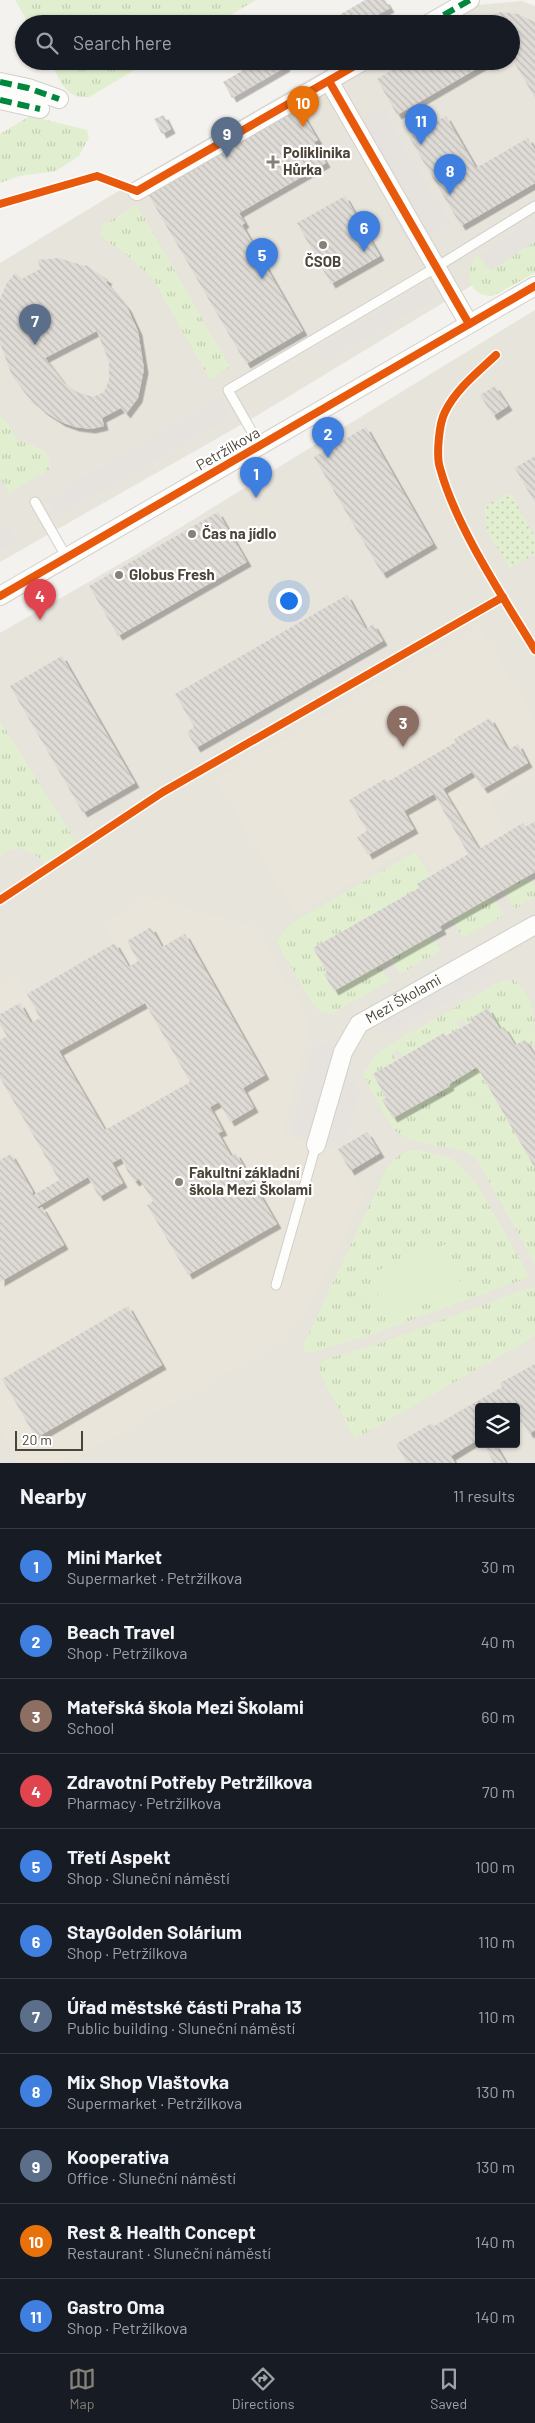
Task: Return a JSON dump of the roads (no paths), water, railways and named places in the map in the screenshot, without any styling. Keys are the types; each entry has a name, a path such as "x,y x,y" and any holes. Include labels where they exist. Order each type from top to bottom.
{"street":[{"path":"444,15 470,0"},
{"path":"137,191 348,70"},
{"path":"0,82 28,88 59,99"},
{"path":"328,82 344,106 435,268 469,324"},
{"path":"0,100 40,109"},
{"name":"Petržílkova","path":"0,596 535,286"},
{"name":"Mezi Školami","path":"316,1145 343,1052 359,1024 534,929"}],"lane":[{"path":"260,446 228,390 435,268 535,206"},
{"path":"35,502 67,558"},
{"path":"276,1285 316,1145"}],"place":[{"name":"Rest & Health Concept","path":"303,127"},
{"name":"Gastro Oma","path":"421,145"},
{"name":"Kooperativa","path":"227,158"},
{"name":"Poliklinika Hůrka","path":"273,162"},
{"name":"Mix Shop Vlaštovka","path":"450,195"},
{"name":"ČSOB","path":"323,245"},
{"name":"StayGolden Solárium","path":"364,252"},
{"name":"Třetí Aspekt","path":"262,279"},
{"name":"Úřad městské části Praha 13","path":"35,345"},
{"name":"Beach Travel","path":"328,458"},
{"name":"Mini Market","path":"256,498"},
{"name":"Čas na jídlo","path":"192,534"},
{"name":"Globus Fresh","path":"119,575"},
{"name":"Zdravotní Potřeby Petržílkova","path":"40,620"},
{"name":"Mateřská škola Mezi Školami","path":"403,747"},
{"name":"Fakultní základní škola Mezi Školami","path":"179,1182"}]}
